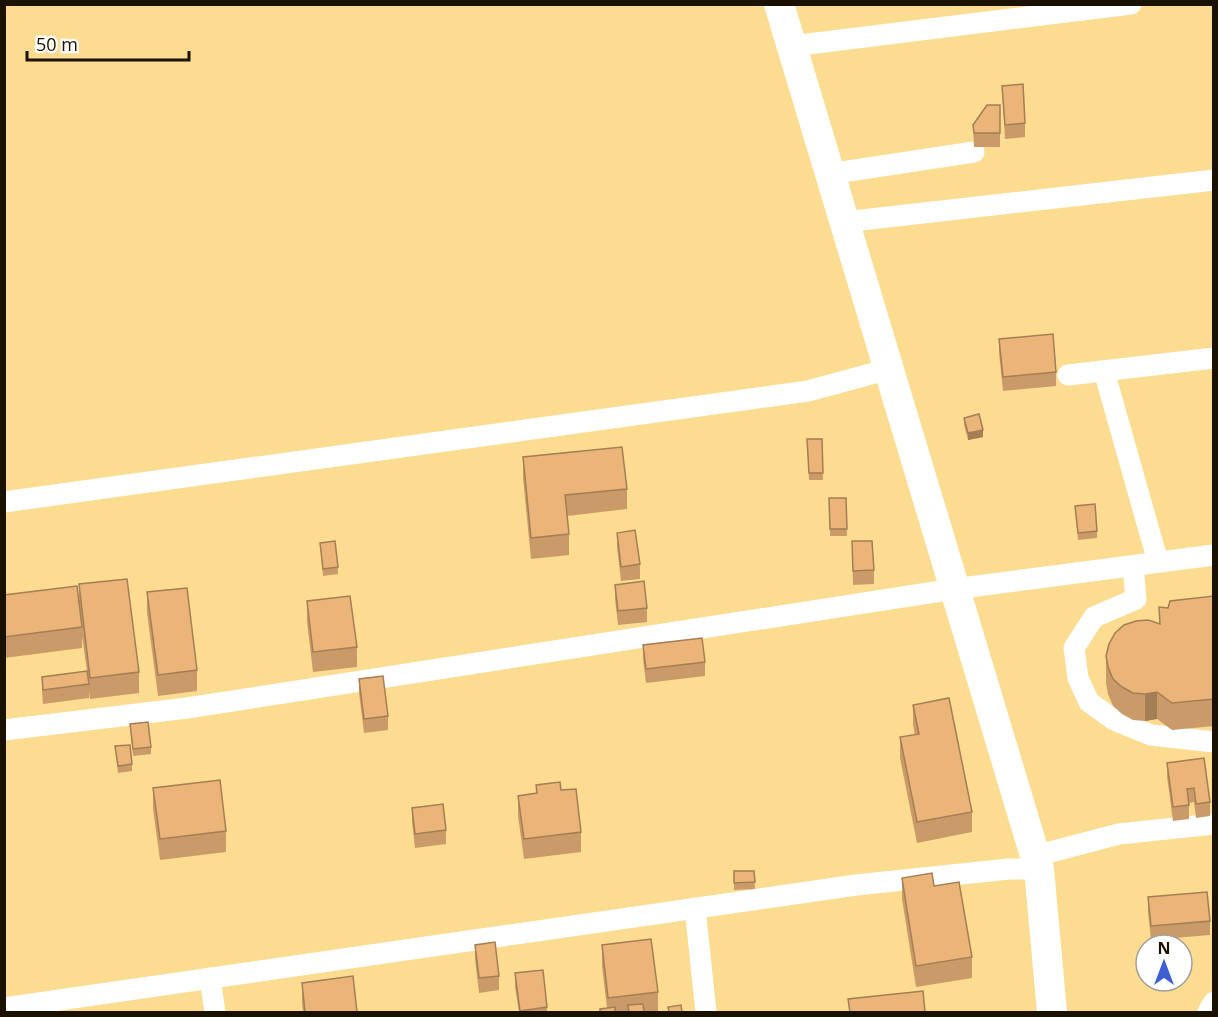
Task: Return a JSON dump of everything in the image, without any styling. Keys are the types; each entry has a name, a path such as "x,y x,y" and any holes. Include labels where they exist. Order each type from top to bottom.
{"street":[{"path":"779,4 1037,863 1052,1012"},
{"path":"792,46 1131,4"},
{"path":"829,174 974,152"},
{"path":"844,222 1214,180"},
{"path":"1068,375 1214,358"},
{"path":"4,502 808,391 889,369"},
{"path":"1104,371 1158,562"},
{"path":"4,730 187,708 954,589 1214,555"},
{"path":"1134,566 1136,599 1094,617 1074,648 1078,678 1089,702 1114,720 1151,735 1214,742"},
{"path":"4,1008 856,885 1009,869 1037,863 1119,834 1214,824"},
{"path":"696,908 706,1012"},
{"path":"210,978 215,1012"},
{"path":"1208,1012 1214,1002"}],"building":[{"path":"1023,84 1025,123 1005,125 1002,86"},
{"path":"987,105 1000,105 1000,133 974,133 973,125"},
{"path":"1053,334 1056,372 1003,377 999,339"},
{"path":"979,414 983,430 968,433 964,418"},
{"path":"807,439 822,439 823,473 809,473"},
{"path":"622,447 627,489 565,495 569,534 531,538 523,457"},
{"path":"829,498 846,498 847,529 830,529"},
{"path":"1095,504 1097,531 1078,533 1075,506"},
{"path":"635,530 640,564 621,567 617,533"},
{"path":"335,541 338,567 323,569 320,543"},
{"path":"852,541 872,541 874,570 853,571"},
{"path":"127,579 139,672 90,678 79,584"},
{"path":"644,581 647,608 618,611 615,585"},
{"path":"77,586 82,627 4,637 4,595"},
{"path":"187,588 197,670 158,675 147,592"},
{"path":"350,596 357,647 313,652 307,601"},
{"path":"1214,596 1214,699 1172,703 1157,692 1133,693 1113,679 1106,656 1115,633 1124,625 1148,620 1160,624 1159,607 1168,608 1170,601"},
{"path":"702,638 705,662 646,669 643,645"},
{"path":"87,671 89,684 43,690 42,677"},
{"path":"383,676 388,716 364,719 359,679"},
{"path":"949,698 972,812 917,822 900,737 919,734 913,705"},
{"path":"148,722 151,747 133,749 130,724"},
{"path":"130,745 132,764 118,766 115,746"},
{"path":"1204,758 1210,802 1196,804 1194,788 1187,789 1189,805 1173,807 1167,763"},
{"path":"220,780 226,831 160,839 153,788"},
{"path":"560,782 561,790 576,789 581,832 524,839 518,796 537,793 536,785"},
{"path":"443,804 446,830 415,834 412,808"},
{"path":"734,871 754,871 755,882 734,883"},
{"path":"932,873 934,886 959,882 972,957 916,966 902,878"},
{"path":"1207,892 1210,921 1151,926 1148,897"},
{"path":"651,939 658,992 608,998 602,945"},
{"path":"495,942 499,976 479,978 475,945"},
{"path":"543,970 547,1007 520,1011 515,973"},
{"path":"353,976 357,1012 305,1012 302,983"},
{"path":"923,991 925,1012 850,1012 848,999"},
{"path":"643,1004 644,1012 629,1012 628,1005"},
{"path":"681,1005 682,1012 669,1012 668,1007"},
{"path":"615,1007 615,1012 600,1012 600,1009"}]}
